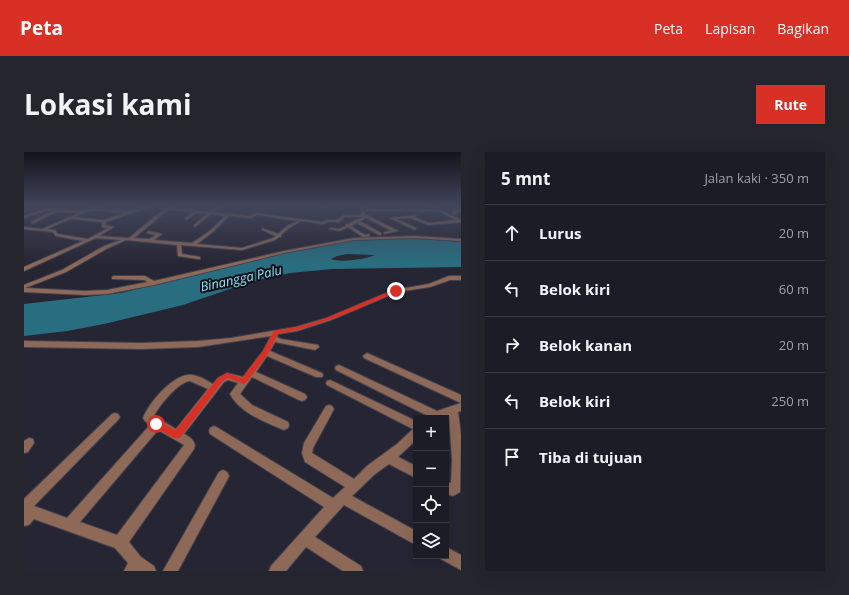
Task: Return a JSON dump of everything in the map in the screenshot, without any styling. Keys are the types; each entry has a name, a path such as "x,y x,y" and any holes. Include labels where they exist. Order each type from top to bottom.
{"street":[{"path":"41,230 52,226"},
{"path":"24,269 95,237 112,227 105,226"},
{"path":"24,288 64,271 106,248 128,239 141,232 148,226"},
{"path":"192,245 212,231 217,226"},
{"path":"95,237 238,249 274,240 291,226"},
{"path":"331,229 338,230 346,226"},
{"path":"348,226 364,236"},
{"path":"365,226 380,234"},
{"path":"323,240 396,231 385,226"},
{"path":"408,226 415,229"},
{"path":"24,228 54,231 56,235 59,236 88,240"},
{"path":"262,229 280,236"},
{"path":"148,232 160,234 149,241"},
{"path":"262,236 267,241"},
{"path":"24,288 93,293 107,292 154,283 345,240 423,237 461,240"},
{"path":"292,243 292,251"},
{"path":"179,244 180,255 198,258"},
{"path":"114,278 145,278 154,283"},
{"path":"24,344 177,346 275,335 318,323 396,291 430,285 449,278 461,278"},
{"path":"275,335 279,341 315,347"},
{"path":"275,335 266,352 235,394 238,400 284,425"},
{"path":"266,352 319,375"},
{"path":"367,356 461,399"},
{"path":"339,368 431,415"},
{"path":"251,373 302,397"},
{"path":"177,435 220,380 227,376 244,381"},
{"path":"120,543 190,445 188,442 148,418 149,412 167,393 184,379 192,378 213,388"},
{"path":"330,383 413,424"},
{"path":"440,415 457,408 456,434 458,475 456,488 453,490 449,489"},
{"path":"329,409 308,447 307,452 309,458 355,486"},
{"path":"115,417 26,512 120,543 134,567 149,571"},
{"path":"69,525 156,424"},
{"path":"214,431 334,506"},
{"path":"276,571 334,506 371,470 413,436"},
{"path":"388,457 413,470"},
{"path":"170,571 223,476"},
{"path":"343,498 413,536"},
{"path":"306,539 356,571"},
{"path":"449,556 461,563"}],"water":[{"name":"Binangga Palu","path":"411,238 461,242 461,267 332,269 290,273 250,282 183,305 104,324 67,331 24,336 24,304 121,293 287,252 350,241","holes":["347,254 375,255 353,260 340,261 331,259"]}],"route":[{"path":"156,424 177,435 220,380 227,376 244,381 266,352 276,332 297,329 318,323 396,291"}]}
